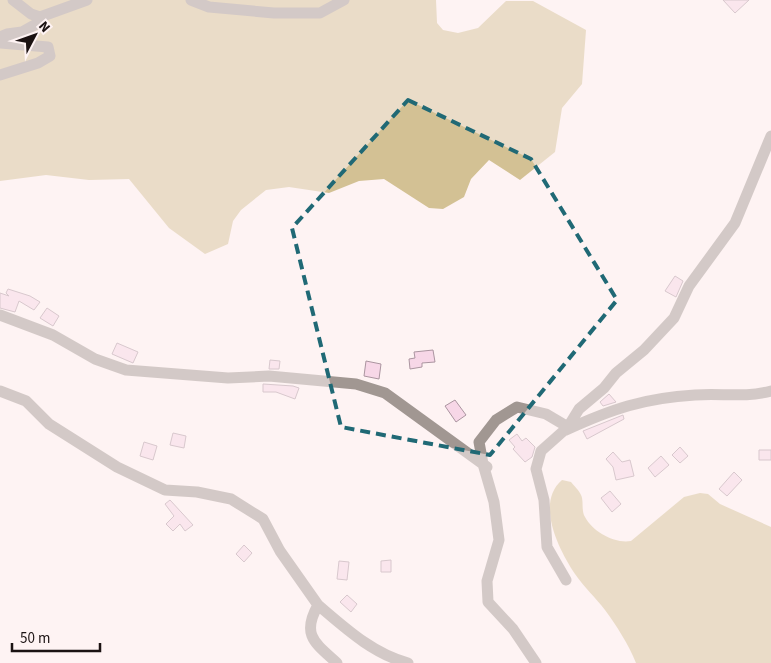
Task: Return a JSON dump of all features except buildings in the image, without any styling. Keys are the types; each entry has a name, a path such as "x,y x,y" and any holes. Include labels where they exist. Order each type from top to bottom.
{"street":[{"path":"13,0 30,14 40,18 87,0"},
{"path":"191,0 209,7 274,13 320,13 344,0"},
{"path":"0,37 22,32 38,23 40,18"},
{"path":"0,43 48,47 50,56 38,63 0,75"},
{"path":"566,580 547,548 544,500 536,469 541,450 565,430 579,409 604,388 616,373 644,350 674,318 689,286 735,223 771,136"},
{"path":"0,315 52,334 95,359 126,370 228,378 269,376 356,384 385,393 485,466"},
{"path":"0,391 26,401 49,424 116,467 165,490 197,492 231,499 263,519 280,551 318,605 354,635 396,660 408,663"},
{"path":"565,430 600,415 647,399 697,394 752,396 771,391"},
{"path":"536,663 512,629 488,602 487,581 499,540 494,502 479,442 496,420 517,407 546,414 565,430"},
{"path":"318,605 310,620 312,640 337,663"}],"highlighted area":[{"path":"408,100 531,159 617,300 490,455 341,427 292,228"}],"shaded area":[{"path":"0,0 436,0 437,23 443,30 458,33 478,28 506,1 533,1 586,30 582,84 562,108 555,152 520,180 489,160 471,179 464,197 443,209 429,208 384,179 359,181 329,193 289,187 266,190 241,210 233,221 228,244 205,254 169,228 129,179 89,180 46,175 0,181"},
{"path":"562,480 571,482 580,493 584,515 593,528 605,536 618,541 631,541 684,497 700,493 708,494 720,504 771,527 771,663 636,663 630,649 605,610 575,574 557,540 552,527 550,501 554,490"}]}
